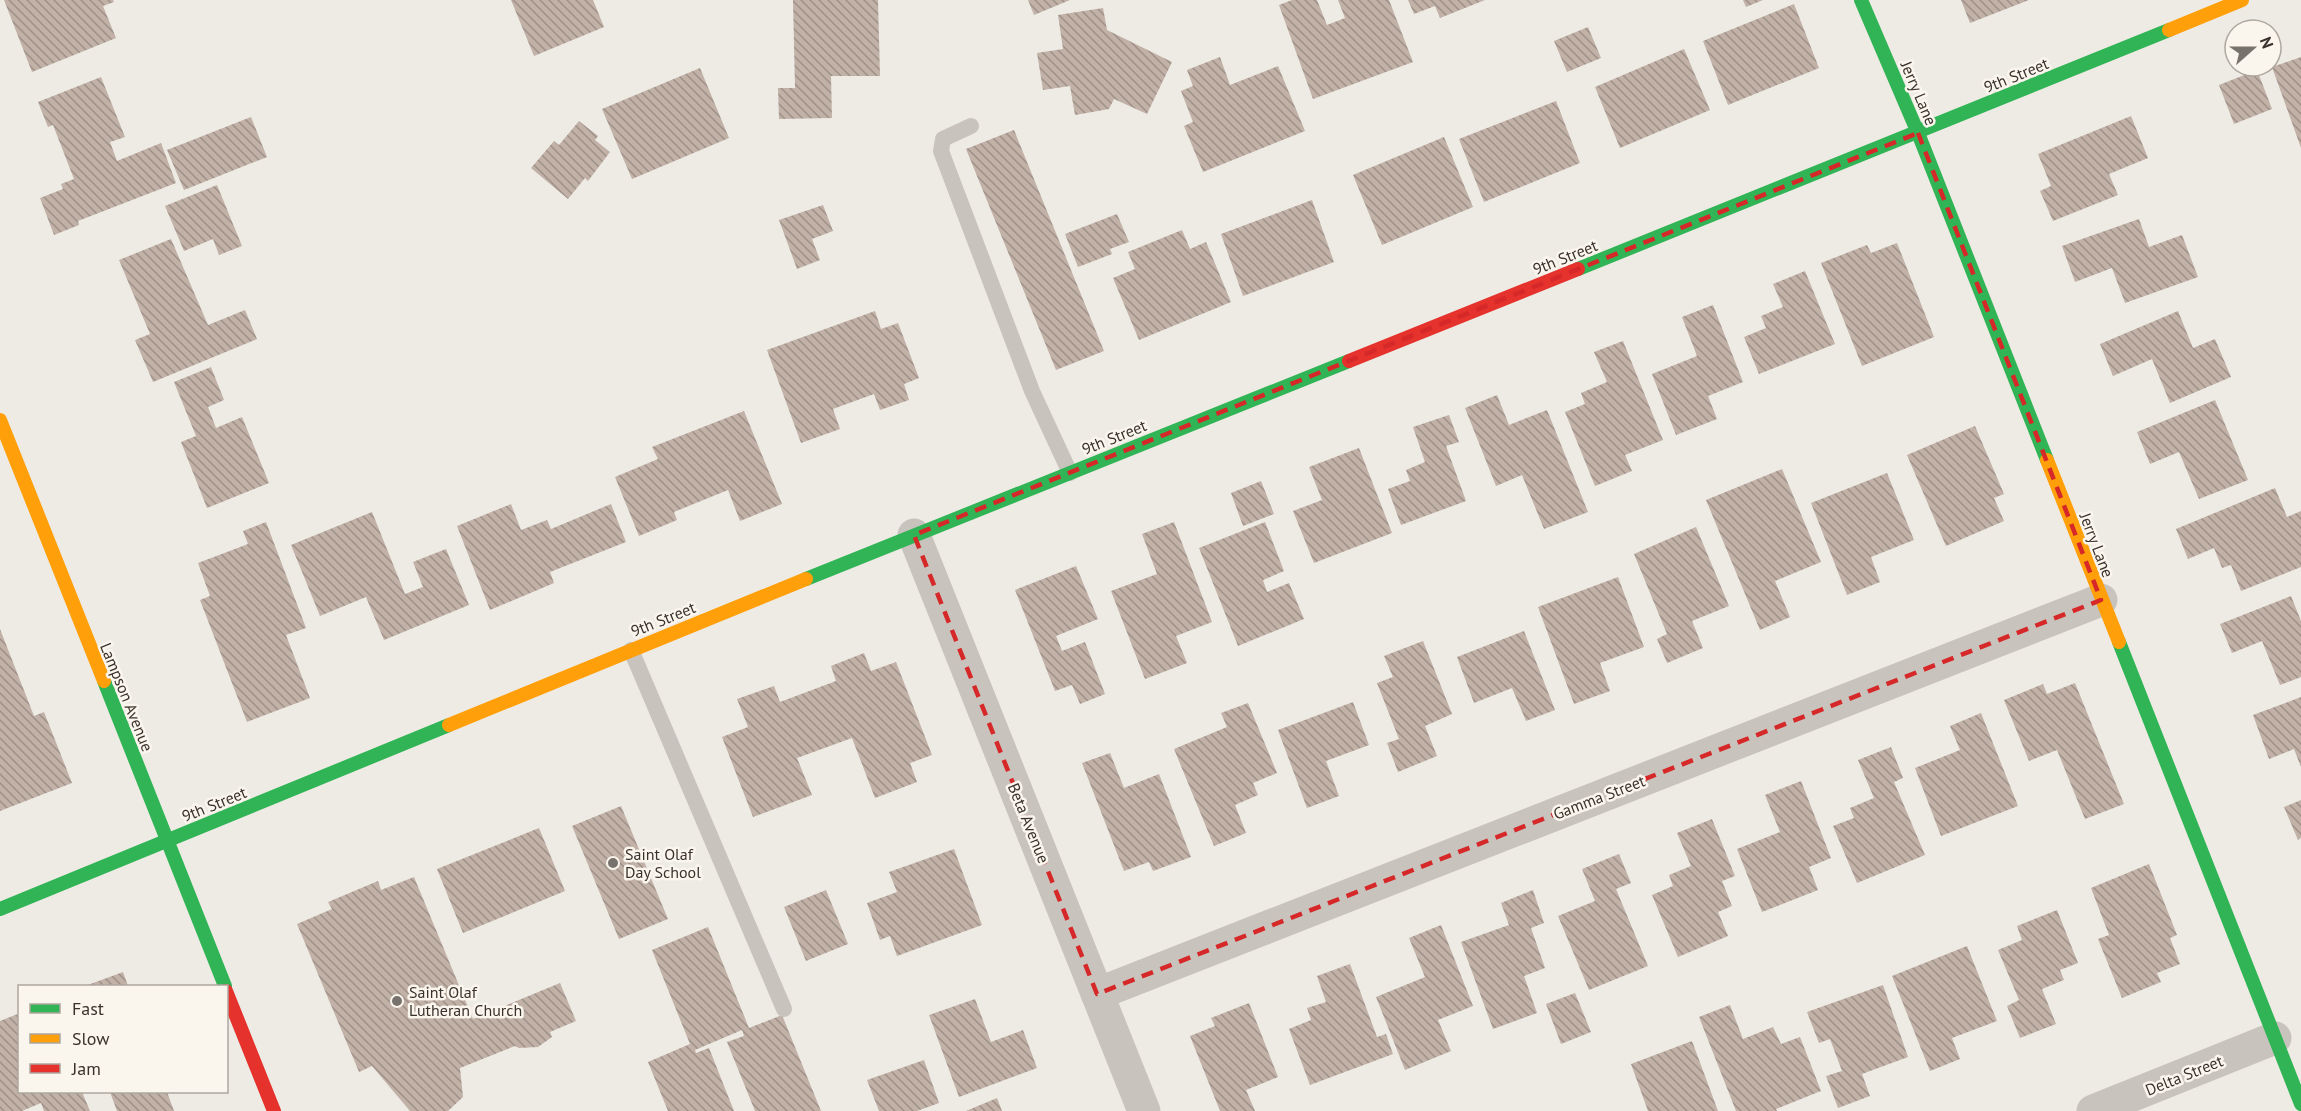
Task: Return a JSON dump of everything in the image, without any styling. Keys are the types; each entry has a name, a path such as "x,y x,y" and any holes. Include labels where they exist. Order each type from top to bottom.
{"street":[{"name":"Jerry Lane","path":"1861,0 1918,133 2301,1104"},
{"name":"9th Street","path":"0,909 914,535 1918,133 2242,0"},
{"name":"Lampson Avenue","path":"0,422 224,985"},
{"name":"Beta Avenue","path":"914,535 1144,1111"},
{"name":"Gamma Street","path":"1097,994 2101,600"},
{"path":"228,996 274,1111"},
{"name":"Delta Street","path":"2093,1111 2275,1038"}],"lane":[{"path":"970,126 943,139 941,151 1032,391 1070,473"},
{"path":"631,650 784,1009"}],"highlighted area":[{"path":"1918,133 2101,600 1097,994 914,535"}],"building":[{"path":"4,0 113,0 114,2 103,6 116,38 32,72"},
{"path":"511,0 593,0 604,27 534,56"},
{"path":"793,0 878,0 880,76 831,76 832,118 779,119 778,88 795,88"},
{"path":"1028,0 1070,0 1034,15"},
{"path":"1292,0 1317,0 1327,25 1345,18 1338,0 1389,0 1413,62 1313,99 1279,5"},
{"path":"1408,0 1485,0 1440,18 1435,6 1414,14"},
{"path":"1743,0 1763,0 1746,7"},
{"path":"1961,0 2029,0 1970,23"},
{"path":"1794,4 1819,68 1728,105 1703,41"},
{"path":"1103,8 1107,30 1172,62 1147,114 1114,99 1109,109 1075,115 1070,86 1043,90 1037,53 1063,49 1058,15"},
{"path":"1588,27 1601,58 1567,72 1554,41"},
{"path":"1684,49 1710,110 1620,148 1595,87"},
{"path":"1220,57 1230,85 1278,66 1305,131 1203,172 1184,126 1193,122 1181,91 1193,86 1187,70"},
{"path":"2301,57 2301,148 2276,78 2283,78 2283,63"},
{"path":"700,68 729,138 632,179 602,109"},
{"path":"101,77 125,137 110,142 117,161 161,143 176,183 78,221 79,225 54,235 40,198 63,189 61,184 74,179 53,125 48,127 38,102"},
{"path":"2237,78 2260,78 2272,109 2234,124 2219,85"},
{"path":"1556,101 1580,163 1484,202 1459,139"},
{"path":"2131,116 2148,158 2109,174 2118,195 2053,221 2040,191 2051,186 2038,154"},
{"path":"251,117 267,157 184,190 167,150"},
{"path":"579,121 598,136 595,140 610,152 588,181 585,178 568,199 531,168 554,141 559,145"},
{"path":"1014,130 1104,351 1056,370 966,149"},
{"path":"1444,137 1473,207 1382,245 1353,175"},
{"path":"217,185 242,246 219,255 213,239 184,251 165,206"},
{"path":"1312,200 1334,262 1243,296 1221,234"},
{"path":"823,205 833,231 812,239 820,260 797,269 779,220"},
{"path":"1117,214 1129,242 1110,249 1112,254 1078,267 1065,234"},
{"path":"2139,219 2149,247 2182,235 2198,277 2125,303 2112,268 2075,282 2062,246"},
{"path":"1182,230 1190,249 1206,242 1231,302 1139,340 1113,278 1135,269 1128,252"},
{"path":"171,239 208,325 245,310 257,339 153,382 135,340 150,334 119,260"},
{"path":"1897,243 1934,337 1862,366 1821,263 1867,245 1871,253"},
{"path":"1805,271 1835,344 1759,374 1744,337 1766,328 1761,316 1783,307 1773,284"},
{"path":"1713,305 1743,382 1708,396 1717,419 1676,435 1652,374 1697,356 1682,317"},
{"path":"875,311 881,329 898,323 919,378 904,384 909,400 880,410 874,394 833,409 840,429 801,443 767,350"},
{"path":"2178,311 2193,348 2215,339 2231,377 2170,403 2152,359 2113,376 2100,344"},
{"path":"1623,341 1663,440 1625,455 1632,471 1595,486 1565,412 1585,404 1581,393 1607,382 1594,352"},
{"path":"211,367 224,400 208,407 216,428 242,417 269,483 207,508 181,442 196,436 174,382"},
{"path":"1497,395 1509,425 1547,410 1588,512 1544,529 1522,475 1496,486 1465,408"},
{"path":"2215,400 2248,480 2199,499 2179,452 2150,464 2137,432"},
{"path":"744,411 782,504 740,521 728,490 674,512 677,520 639,536 615,477 658,459 652,447"},
{"path":"1449,415 1459,442 1446,446 1466,501 1401,525 1388,489 1410,481 1406,470 1425,462 1413,427"},
{"path":"1975,426 2004,494 1994,498 2004,521 1946,546 1907,455"},
{"path":"1359,448 1392,533 1314,563 1293,511 1322,500 1309,467"},
{"path":"1782,469 1821,562 1775,581 1790,617 1760,630 1706,500"},
{"path":"1887,473 1914,540 1871,557 1880,582 1847,595 1811,503"},
{"path":"1261,481 1274,514 1243,526 1231,493"},
{"path":"2275,488 2287,517 2301,511 2301,567 2241,591 2231,565 2222,568 2214,548 2188,559 2176,529"},
{"path":"511,504 521,530 547,520 551,529 611,504 626,542 550,572 554,583 490,610 457,526"},
{"path":"372,512 405,594 423,587 413,562 446,549 469,605 384,640 366,597 320,616 291,545"},
{"path":"266,522 306,628 286,635 310,698 247,722 200,600 210,596 198,563 248,544 243,531"},
{"path":"1174,522 1212,622 1176,636 1187,663 1145,679 1111,591 1157,574 1142,534"},
{"path":"1265,522 1284,571 1263,580 1267,592 1289,583 1304,619 1238,646 1199,548"},
{"path":"1696,527 1729,606 1692,621 1703,648 1667,663 1657,639 1667,634 1634,554"},
{"path":"1076,566 1098,619 1056,636 1062,651 1085,642 1105,694 1080,704 1072,685 1055,691 1015,590"},
{"path":"1618,577 1644,647 1600,663 1610,691 1574,704 1538,607"},
{"path":"2291,596 2301,621 2301,677 2280,685 2262,641 2232,653 2220,624"},
{"path":"0,629 34,716 44,712 72,783 0,811"},
{"path":"1524,631 1555,710 1526,721 1512,688 1474,703 1457,657"},
{"path":"1423,641 1452,714 1425,726 1437,756 1398,772 1387,743 1399,739 1377,683 1393,677 1384,656"},
{"path":"864,653 871,671 896,662 932,755 910,763 917,782 875,798 852,738 797,758 812,795 753,817 722,737 748,727 737,699 774,686 780,702 836,681 831,666"},
{"path":"2075,683 2124,804 2085,819 2057,750 2029,761 2004,700 2043,684 2047,694"},
{"path":"2301,697 2301,767 2294,749 2269,759 2253,715"},
{"path":"1353,702 1369,745 1326,761 1339,796 1307,808 1278,730"},
{"path":"1248,703 1277,773 1253,783 1258,795 1235,805 1246,833 1214,846 1174,749 1227,727 1221,713"},
{"path":"1981,713 2018,806 1941,836 1915,768 1960,750 1950,726"},
{"path":"1891,747 1903,778 1894,782 1925,855 1857,883 1833,826 1854,818 1850,808 1874,798 1858,760"},
{"path":"1110,753 1124,788 1159,774 1191,857 1153,871 1149,862 1124,871 1082,763"},
{"path":"1801,781 1831,858 1809,867 1818,890 1762,912 1737,849 1780,832 1765,795"},
{"path":"2301,800 2301,838 2298,840 2284,807"},
{"path":"621,806 668,919 619,939 572,826"},
{"path":"1712,819 1735,876 1722,881 1732,906 1718,912 1728,936 1678,957 1652,895 1673,886 1669,875 1691,866 1677,833"},
{"path":"539,828 565,891 463,933 437,869"},
{"path":"954,849 982,925 897,956 890,936 880,940 867,903 897,892 889,872"},
{"path":"1619,854 1631,883 1616,889 1648,966 1589,990 1558,916 1595,901 1582,869"},
{"path":"2149,864 2177,935 2170,938 2180,964 2157,973 2161,982 2122,998 2098,939 2109,935 2091,888"},
{"name":"Saint Olaf Lutheran Church","path":"414,877 473,1019 560,983 576,1021 550,1032 552,1037 538,1047 519,1048 515,1046 460,1068 463,1097 448,1111 410,1111 372,1066 359,1072 297,924 332,909 328,902 378,881 381,890"},
{"path":"826,890 848,944 806,961 784,907"},
{"path":"1533,890 1544,923 1531,928 1545,968 1524,976 1537,1013 1493,1029 1461,942 1509,925 1501,903"},
{"path":"2057,910 2078,963 2060,970 2064,980 2042,989 2056,1024 2020,1038 2007,1006 2019,1000 1998,950 2022,940 2017,926"},
{"path":"1441,925 1473,1006 1438,1020 1451,1051 1405,1070 1376,997 1425,977 1409,938"},
{"path":"708,927 749,1028 782,1015 821,1111 755,1111 727,1042 744,1036 742,1030 695,1050 696,1053 709,1048 734,1111 668,1111 648,1062 690,1044 652,950"},
{"path":"1967,946 1997,1021 1952,1038 1960,1059 1930,1071 1892,976"},
{"path":"1350,964 1377,1037 1386,1034 1393,1054 1310,1085 1289,1029 1311,1020 1307,1008 1326,1002 1317,976"},
{"path":"123,972 128,985 88,985"},
{"path":"1883,985 1908,1057 1862,1074 1870,1096 1838,1108 1826,1076 1842,1071 1830,1039 1819,1043 1807,1012"},
{"path":"1575,993 1591,1032 1561,1044 1546,1004"},
{"path":"975,999 991,1042 1023,1030 1037,1068 959,1097 929,1015"},
{"path":"1249,1003 1278,1077 1246,1090 1255,1111 1220,1111 1190,1036 1215,1026 1211,1018"},
{"path":"1730,1005 1743,1039 1773,1027 1781,1044 1800,1037 1821,1091 1776,1109 1777,1111 1736,1111 1699,1017"},
{"path":"18,1014 18,1093 82,1093 90,1111 44,1111 41,1103 22,1111 0,1111 0,1021"},
{"path":"1692,1041 1718,1111 1648,1111 1631,1064"},
{"path":"924,1060 939,1103 917,1111 879,1111 867,1080"},
{"path":"110,1093 167,1093 174,1111 117,1111"},
{"path":"997,1098 1002,1111 966,1111"}],"traffic: fast":[{"path":"1861,0 1918,133 2047,460"},
{"path":"1578,269 2169,30"},
{"path":"806,579 1349,361"},
{"path":"2119,642 2301,1104"},
{"path":"104,681 225,985"},
{"path":"0,909 449,725"}],"traffic: slow":[{"path":"2169,30 2242,0"},
{"path":"0,420 104,681"},
{"path":"2047,460 2119,642"},
{"path":"449,725 806,579"}],"traffic: jam":[{"path":"1349,361 1578,269"},
{"path":"228,996 274,1111"}],"place":[{"name":"Saint Olaf Day School","path":"613,863"},
{"name":"Saint Olaf Lutheran Church","path":"397,1001"}]}
